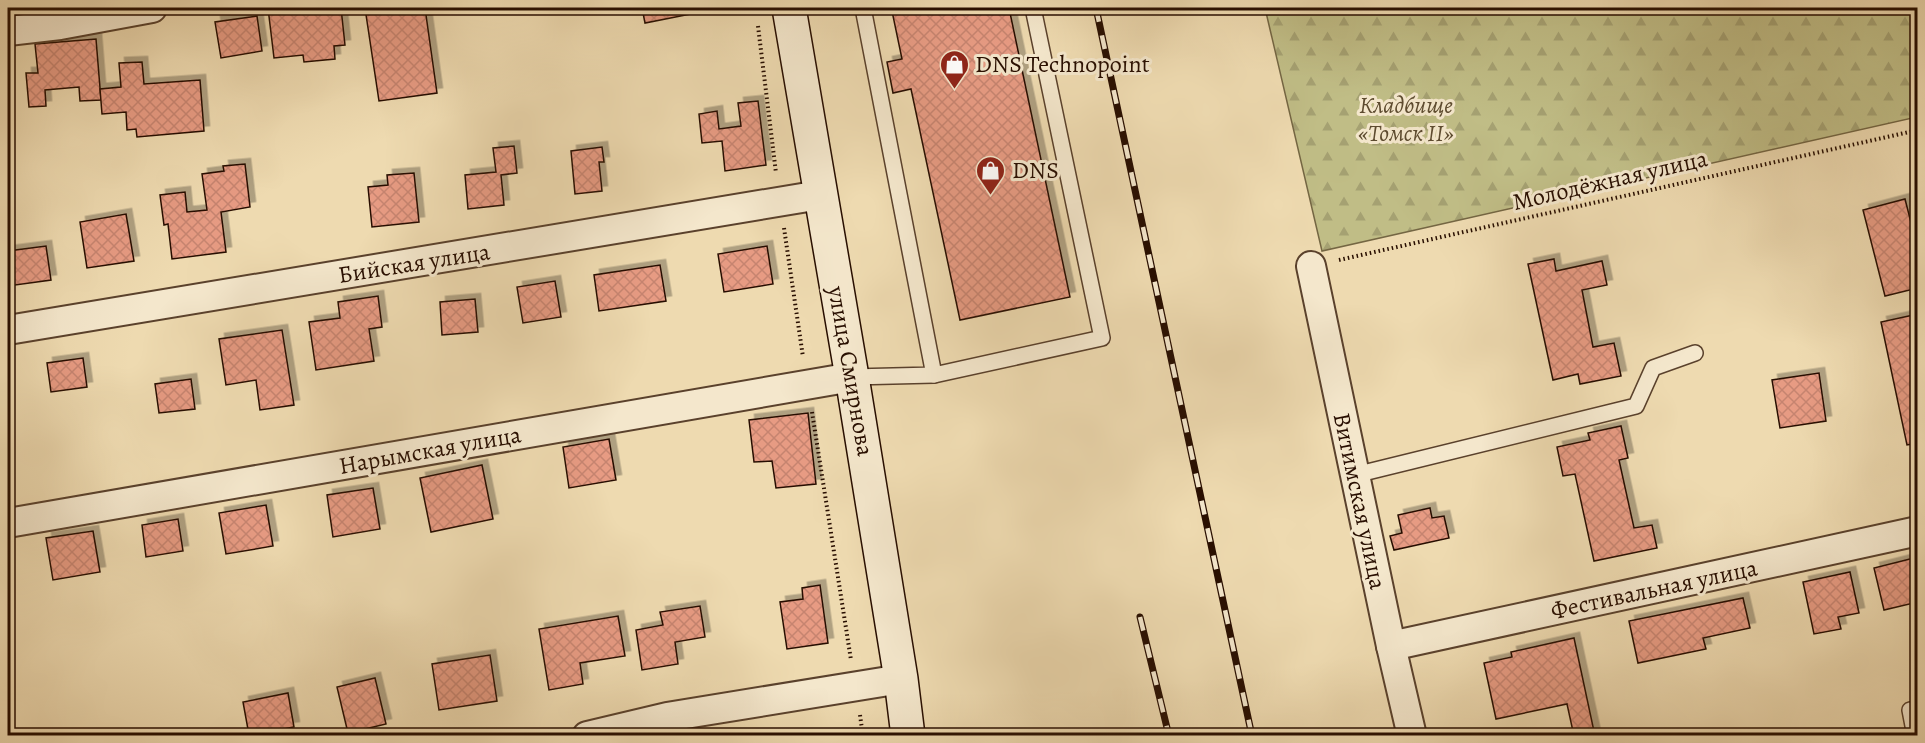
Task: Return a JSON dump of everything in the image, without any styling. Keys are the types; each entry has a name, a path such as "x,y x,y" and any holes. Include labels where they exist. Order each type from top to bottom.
{"main road":[{"name":"улица Смирнова","path":"789,8 852,377 908,735"}],"street":[{"path":"8,31 60,25 153,8"},
{"name":"Бийская улица","path":"8,330 820,195"},
{"name":"Витимская улица","path":"1311,266 1412,735"},
{"name":"Нарымская улица","path":"8,523 852,377"},
{"name":"Фестивальная улица","path":"1391,646 1917,531"},
{"path":"587,735 667,717 901,679"}],"lane":[{"path":"863,8 934,375"},
{"path":"852,377 934,375 1102,338 1033,8"},
{"path":"1355,475 1636,406 1653,368 1695,353"},
{"path":"1910,710 1915,735"}],"path":[{"path":"757,19 780,202 807,384 856,686"},
{"name":"Молодёжная улица","path":"1311,266 1917,130"}],"green space":[{"name":"Кладбище «Томск II»","path":"1265,8 1917,8 1917,117 1322,251"}],"building":[{"path":"268,8 341,8 345,45 334,46 335,59 304,62 303,55 274,58"},
{"path":"365,8 425,8 437,93 379,101"},
{"path":"642,8 705,8 706,11 645,23"},
{"name":"DNS","path":"878,8 1009,8 1070,297 960,320 911,89 893,93 887,62 902,59 892,11 879,13"},
{"path":"257,16 262,51 221,58 215,22"},
{"path":"96,39 101,100 80,101 79,87 45,90 46,106 29,107 26,73 38,73 35,44"},
{"path":"142,62 144,84 200,80 204,131 137,137 136,129 127,130 126,112 102,114 100,89 121,87 119,63"},
{"path":"758,101 766,165 725,171 722,141 702,143 699,114 717,111 719,129 741,126 738,103"},
{"path":"514,146 517,173 501,175 504,205 468,209 465,175 496,172 493,148"},
{"path":"602,147 604,162 599,162 602,191 575,194 571,151"},
{"path":"245,164 250,207 221,212 226,252 172,259 168,224 164,225 160,195 185,192 187,212 207,210 202,174 224,171 223,166"},
{"path":"414,173 419,222 372,227 368,187 388,185 387,175"},
{"path":"1905,199 1918,250 1918,288 1885,296 1863,210"},
{"path":"126,214 134,261 87,268 80,222"},
{"path":"46,246 51,280 8,286 8,251"},
{"path":"767,246 773,284 724,292 718,254"},
{"path":"1554,259 1556,271 1602,261 1607,285 1582,290 1593,347 1614,343 1621,376 1580,384 1578,374 1553,380 1528,264"},
{"path":"660,265 666,301 599,311 594,275"},
{"path":"555,281 561,317 523,323 517,287"},
{"path":"378,296 382,327 369,329 374,361 316,370 309,322 340,318 338,302"},
{"path":"475,299 478,332 442,335 440,302"},
{"path":"1918,314 1918,443 1907,445 1881,322"},
{"path":"282,330 294,405 260,410 256,380 226,385 219,339"},
{"path":"83,358 87,387 51,392 47,363"},
{"path":"1819,373 1826,421 1780,428 1772,380"},
{"path":"191,379 195,409 159,413 155,384"},
{"path":"808,413 816,484 776,488 772,461 754,462 749,420"},
{"path":"1621,426 1628,458 1619,460 1634,528 1652,525 1657,548 1594,561 1575,474 1563,476 1557,447 1590,440 1588,433"},
{"path":"609,439 616,480 569,488 563,447"},
{"path":"482,465 493,519 431,532 420,478"},
{"path":"373,488 380,529 333,537 327,495"},
{"path":"266,505 273,546 226,554 219,513"},
{"path":"1430,508 1432,518 1444,516 1449,538 1394,550 1390,536 1402,533 1398,515"},
{"path":"178,519 183,551 146,557 142,525"},
{"path":"93,531 100,572 53,580 46,538"},
{"path":"1918,557 1918,602 1884,610 1874,568"},
{"path":"1850,572 1859,613 1838,617 1841,629 1814,634 1803,582"},
{"path":"820,585 828,643 787,649 780,602 803,599 802,588"},
{"path":"1743,598 1750,628 1703,638 1706,649 1638,663 1629,621"},
{"path":"700,606 705,637 675,642 678,664 642,670 636,630 663,625 660,612"},
{"path":"618,616 625,656 580,663 583,684 549,690 539,629"},
{"path":"1574,638 1595,736 1574,736 1567,704 1496,719 1484,663 1512,657 1511,652"},
{"path":"490,655 497,701 439,710 432,664"},
{"path":"375,678 386,724 348,733 337,687"},
{"path":"288,693 294,727 249,735 243,702"}],"railway":[{"path":"1096,8 1252,736"},
{"path":"1140,617 1169,736"}],"place":[{"name":"DNS Technopoint","path":"954,90"},
{"name":"DNS","path":"991,196"}]}
